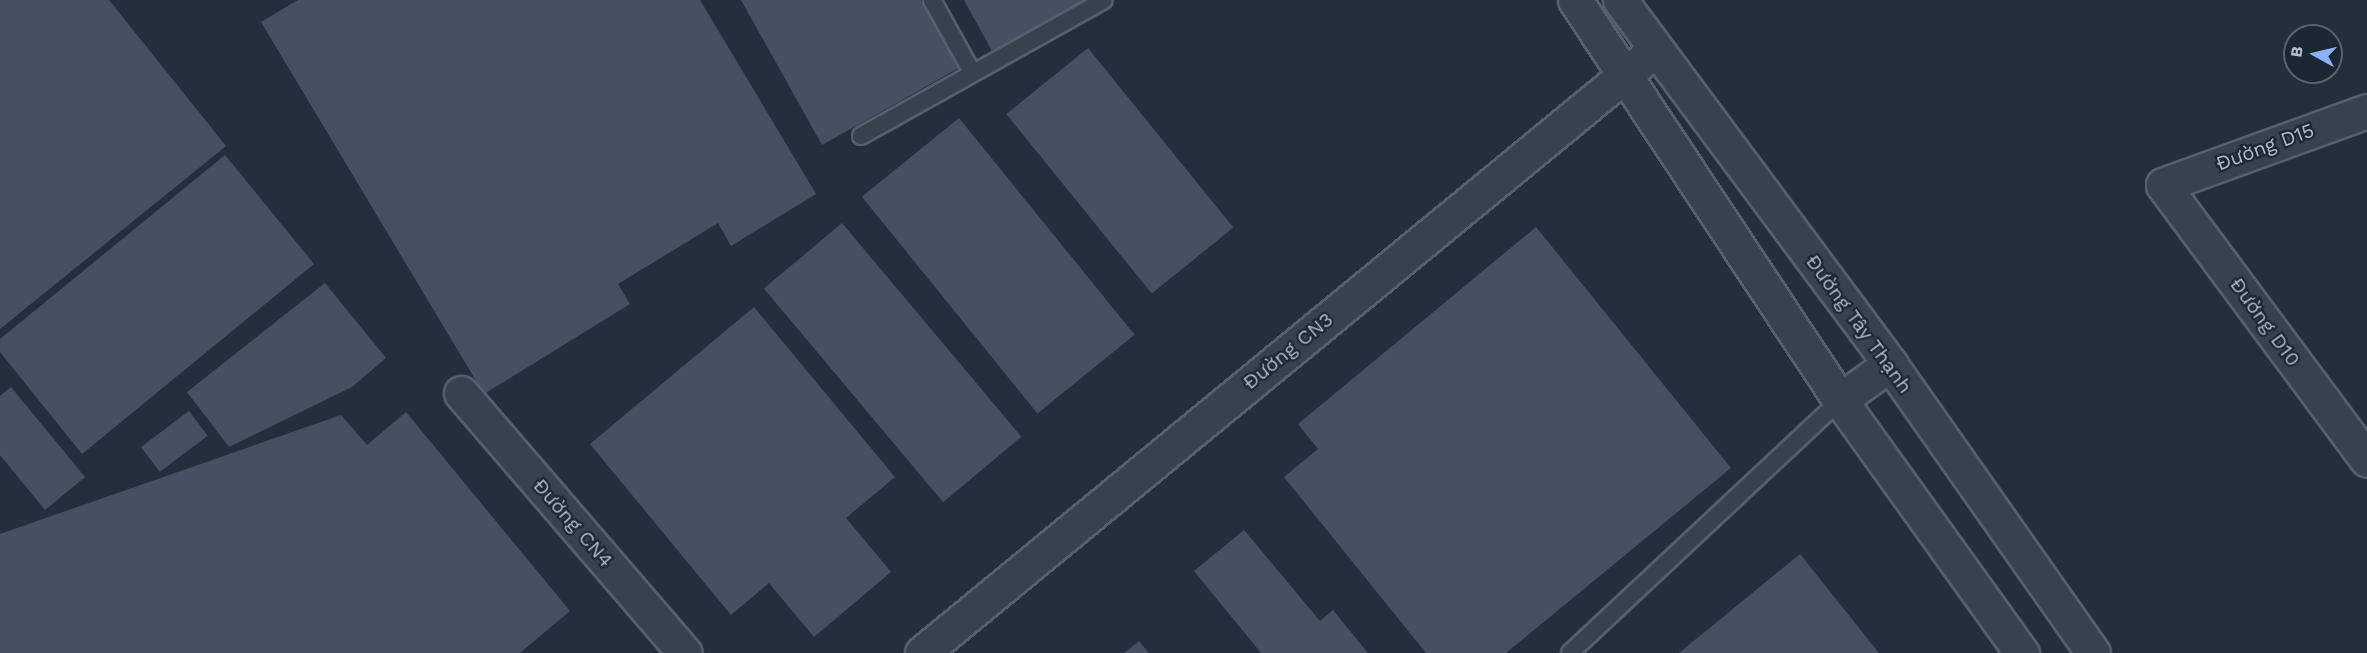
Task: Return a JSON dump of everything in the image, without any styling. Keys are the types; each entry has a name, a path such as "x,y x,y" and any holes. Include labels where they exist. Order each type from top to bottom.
{"street":[{"path":"1575,0 1840,400 2022,653"},
{"name":"Đường Tây Thạnh","path":"1620,0 1890,364 2093,653"},
{"name":"Đường CN3","path":"922,653 1655,50"},
{"name":"Đường D15","path":"2163,185 2367,111"},
{"name":"Đường D10","path":"2163,185 2367,460"},
{"path":"1840,400 1890,364"},
{"name":"Đường CN4","path":"461,393 685,653"}],"lane":[{"path":"932,0 972,72"},
{"path":"861,136 1104,0"},
{"path":"1570,653 1840,400"}],"building":[{"path":"0,0 109,0 226,146 0,329"},
{"path":"298,0 700,0 816,194 731,246 718,223 618,284 630,304 484,394 261,22"},
{"path":"741,0 921,0 959,68 822,145"},
{"path":"964,0 1084,0 992,51"},
{"path":"1088,48 1233,228 1152,294 1006,114"},
{"path":"959,118 1135,335 1037,413 862,197"},
{"path":"225,155 314,264 82,454 0,352 0,339"},
{"path":"842,223 1021,437 943,502 764,289"},
{"path":"1536,227 1731,468 1506,653 1426,653 1284,477 1318,449 1298,424"},
{"path":"325,283 386,358 352,387 229,447 187,392"},
{"path":"754,307 895,477 846,518 891,572 814,637 769,583 731,615 590,444"},
{"path":"11,387 85,477 45,510 0,455 0,396"},
{"path":"189,411 208,436 160,472 141,447"},
{"path":"406,412 570,611 520,653 0,653 0,534 341,415 367,445"},
{"path":"1244,530 1320,621 1333,610 1368,653 1261,653 1194,571"},
{"path":"1800,554 1879,653 1679,653"},
{"path":"1139,641 1149,653 1124,653"}]}
